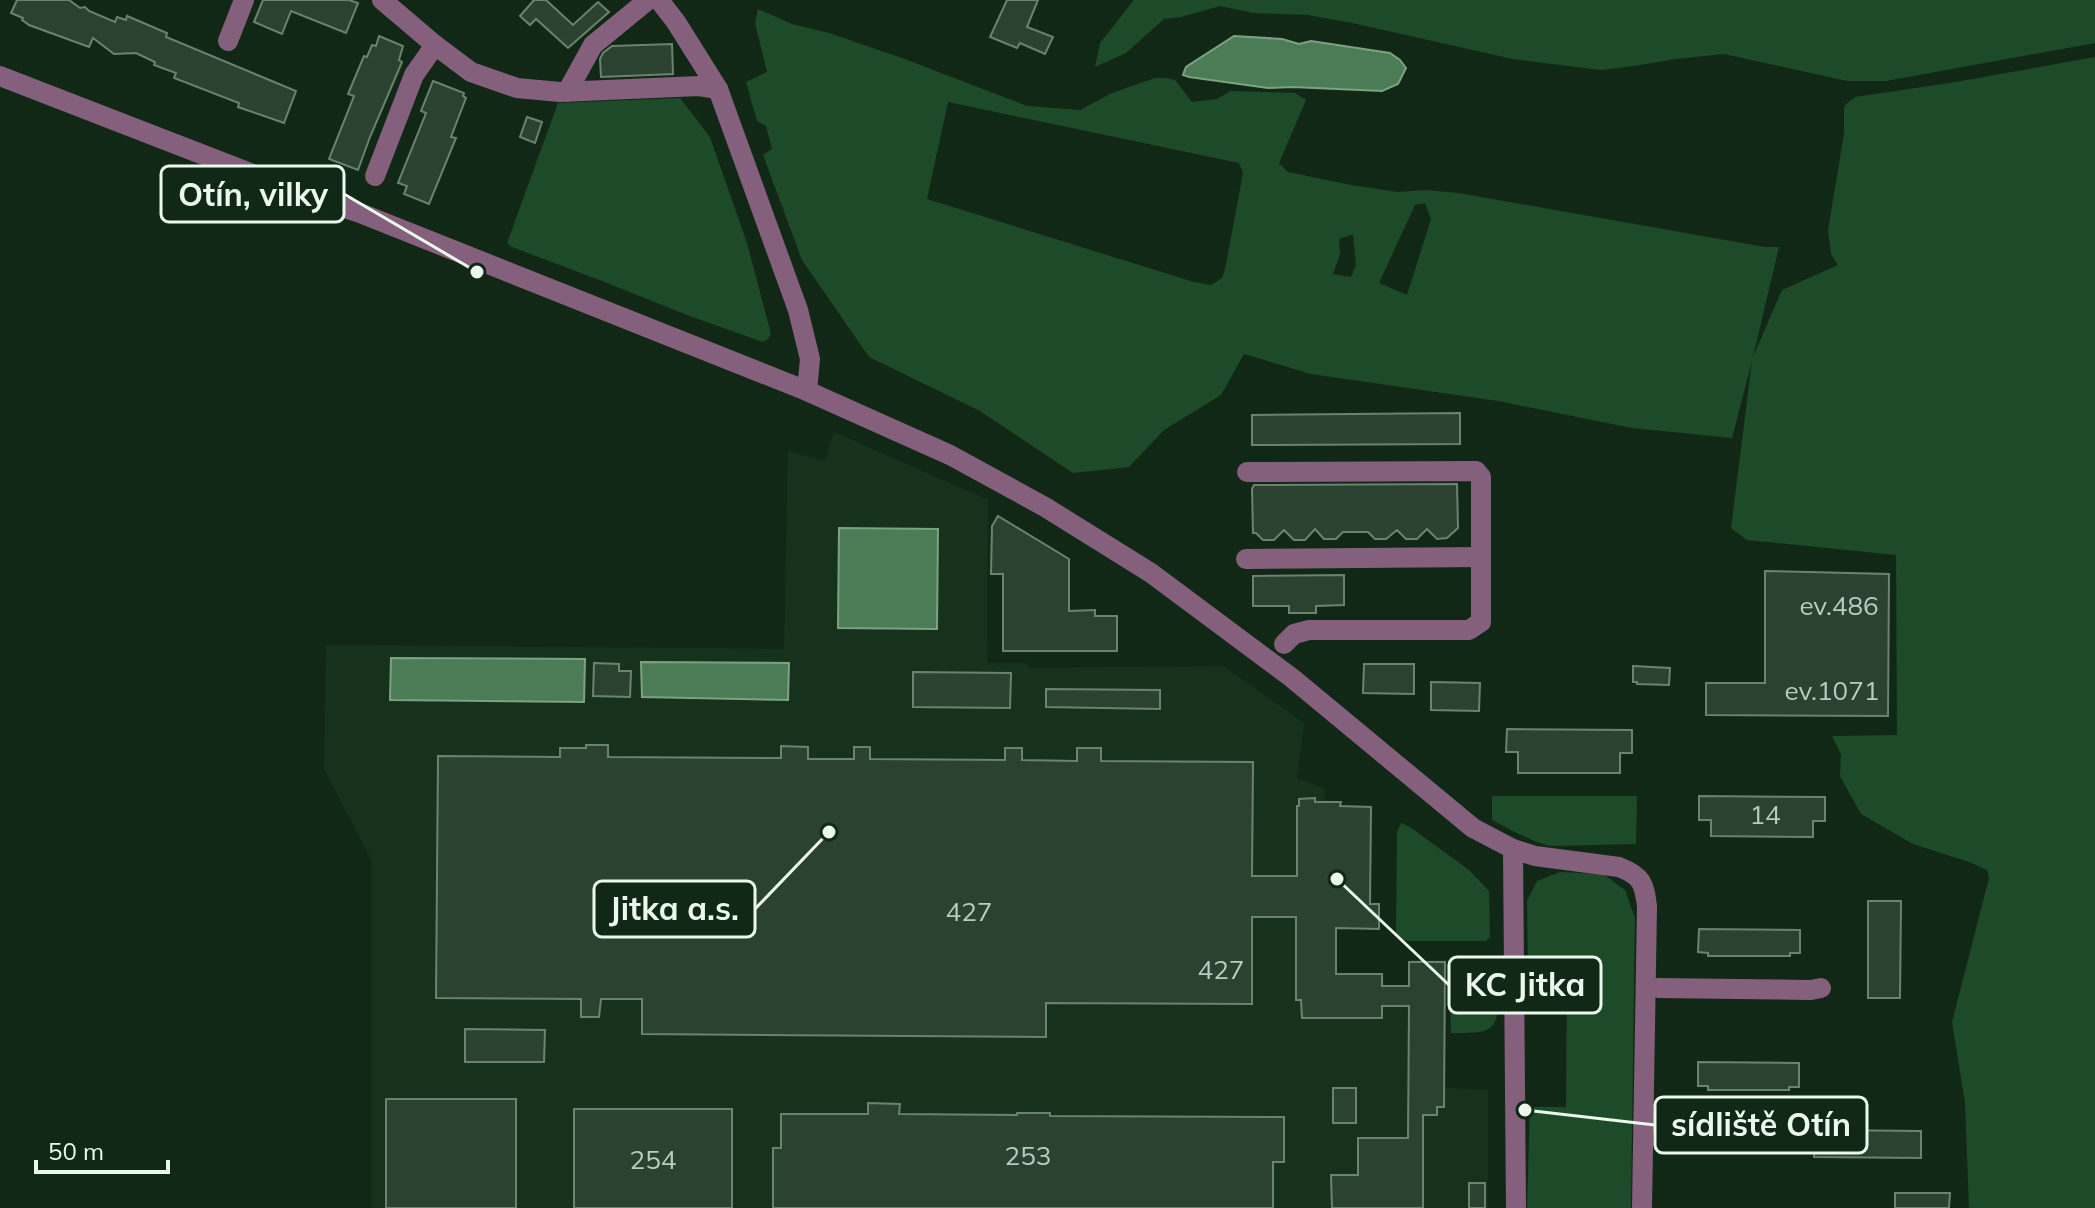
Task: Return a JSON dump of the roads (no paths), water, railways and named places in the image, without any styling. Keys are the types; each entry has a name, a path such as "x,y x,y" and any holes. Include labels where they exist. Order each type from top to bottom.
{"street":[{"path":"228,41 244,0"},
{"path":"382,0 471,72 498,82 541,92 699,86 718,89"},
{"path":"567,92 593,45 648,0"},
{"path":"659,0 718,89 798,310 810,359 807,391"},
{"path":"375,176 414,75 435,45"},
{"path":"0,76 360,213 807,391 950,455 1102,541 1151,573 1292,678 1473,828 1513,849 1553,860 1619,867 1640,877 1647,906 1642,1208"},
{"path":"1247,472 1476,471 1481,477 1481,622 1469,630 1309,630 1294,634 1284,644"},
{"path":"1246,559 1481,557"},
{"path":"1513,849 1516,1208"},
{"path":"1658,988 1821,988"},
{"path":"1643,1123 1811,1125"}],"place":[{"name":"Otín, vilky","path":"477,272"},
{"name":"Jitka a.s.","path":"829,832"},
{"name":"KC Jitka","path":"1337,879"},
{"name":"sídliště Otín","path":"1525,1110"}]}
